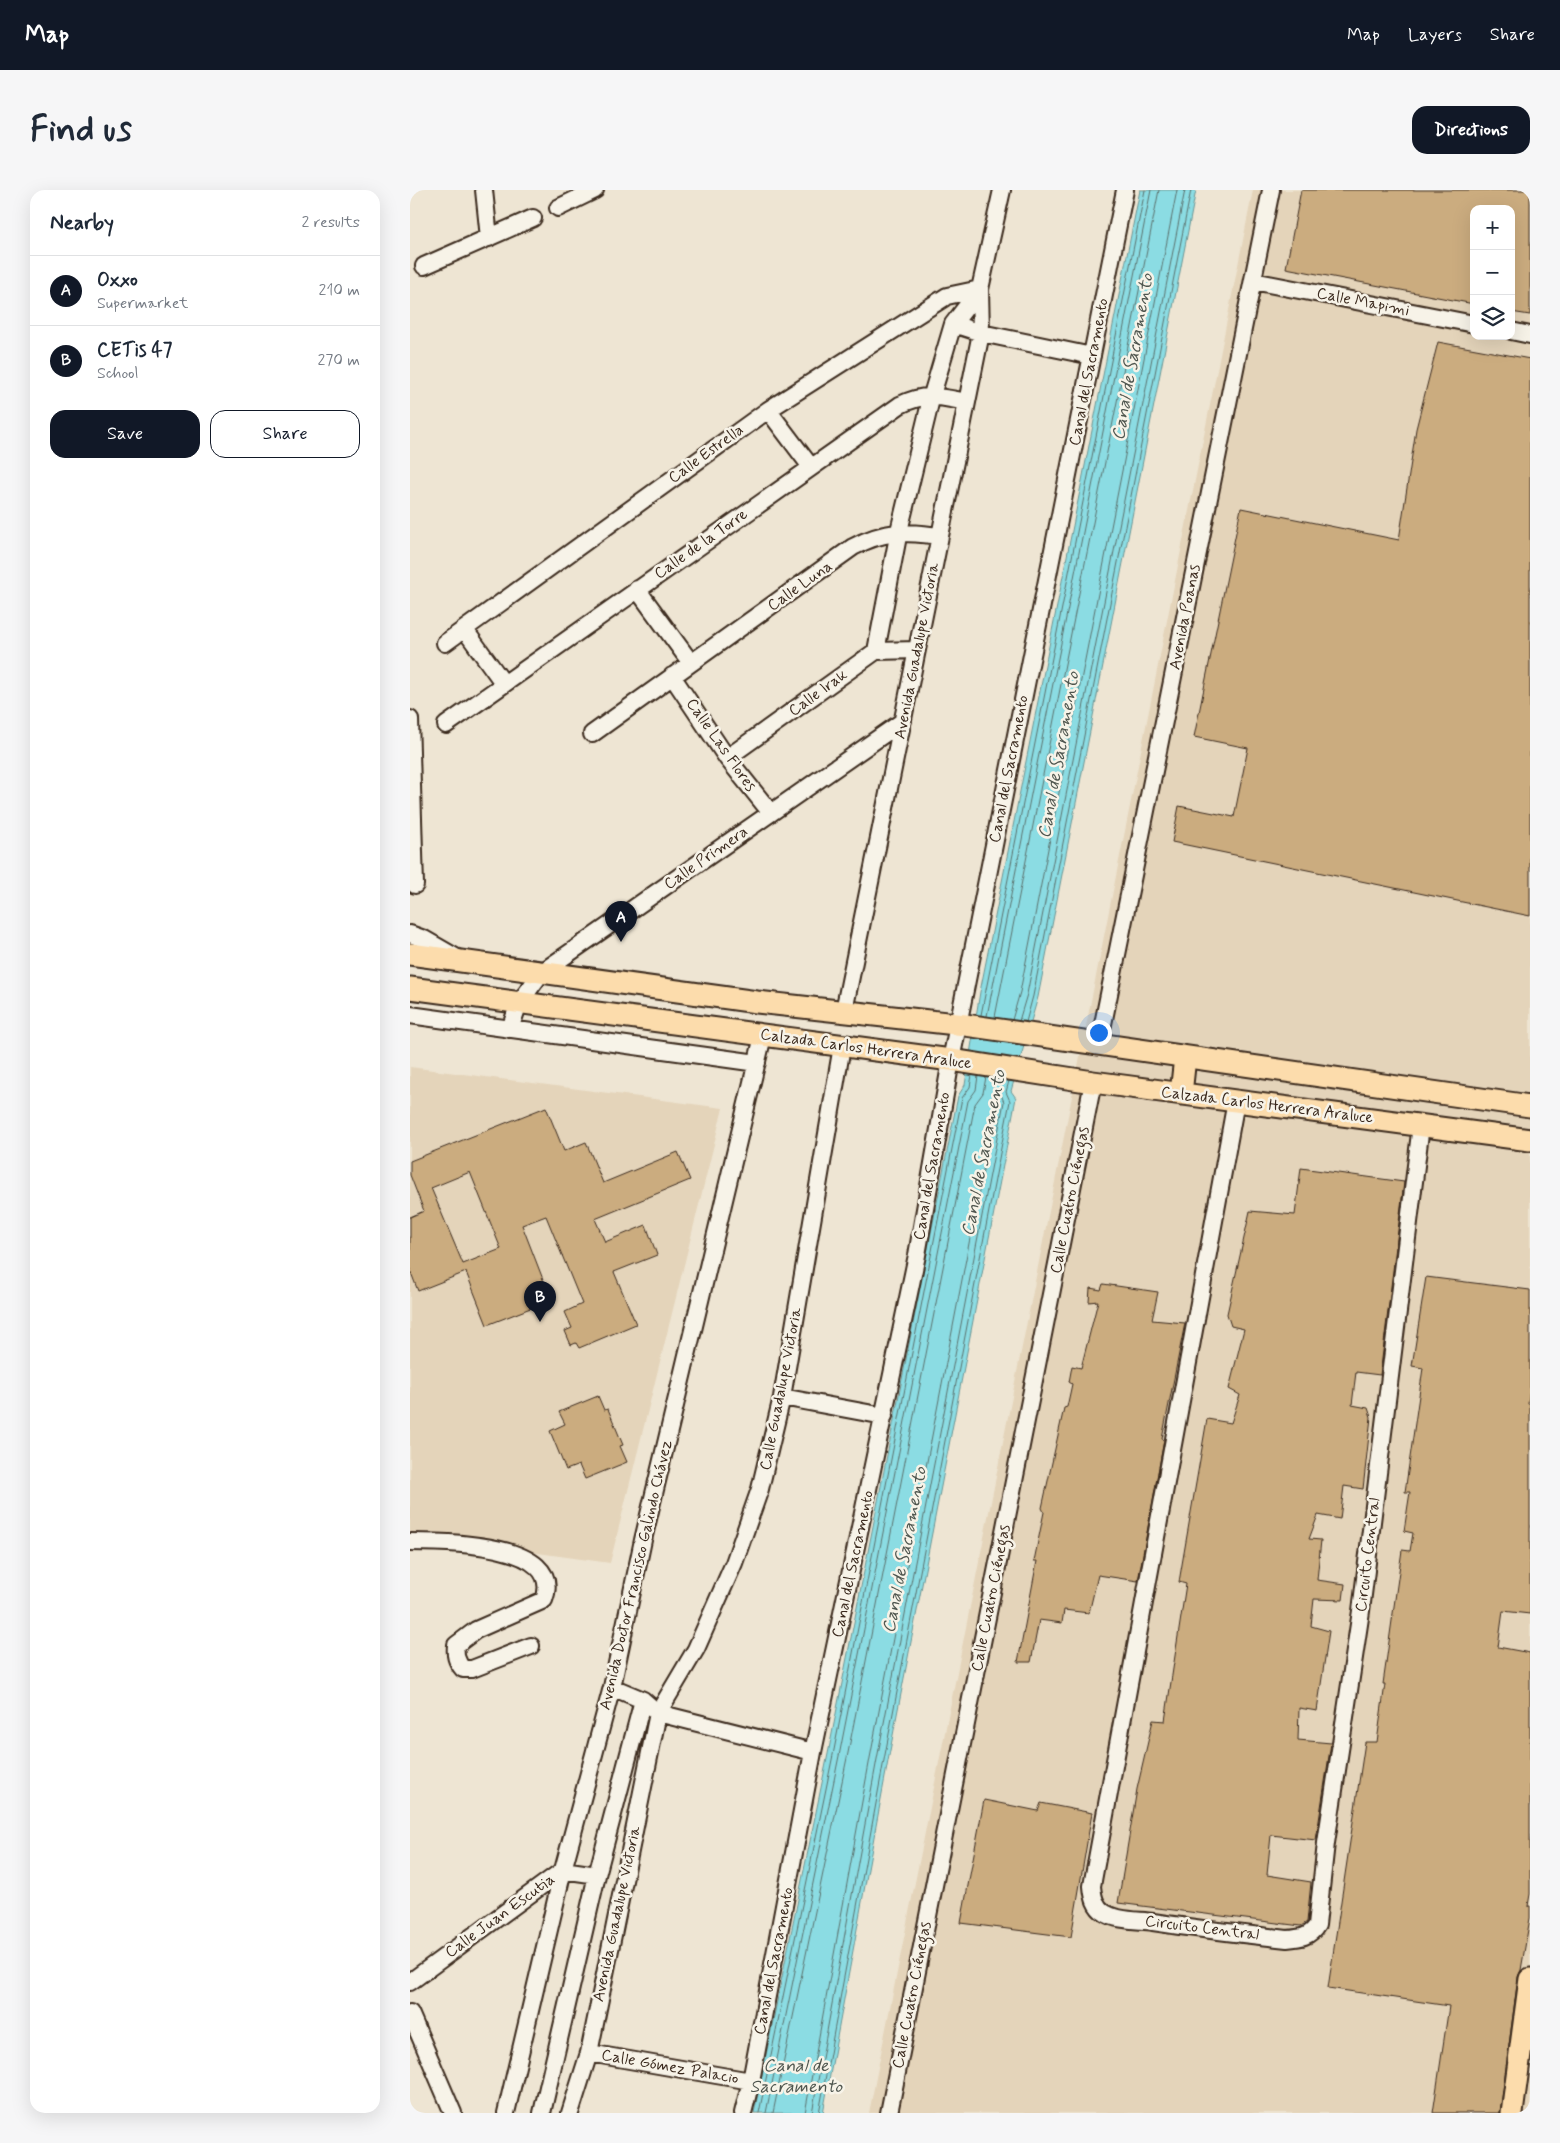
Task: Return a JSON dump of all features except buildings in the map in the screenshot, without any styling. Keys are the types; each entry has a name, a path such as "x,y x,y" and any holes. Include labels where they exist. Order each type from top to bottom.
{"main road":[{"name":"Calzada Carlos Herrera Araluce","path":"410,954 757,1002 962,1025 1530,1106"},
{"name":"Calzada Carlos Herrera Araluce","path":"410,988 1530,1140"},
{"path":"1181,1094 1185,1057"},
{"path":"1512,2113 1530,1979"}],"street":[{"path":"484,190 489,238"},
{"path":"558,208 578,194 595,190"},
{"name":"Avenida Guadalupe Victoria","path":"844,1011 981,333 980,289 1002,190"},
{"name":"Canal del Sacramento","path":"743,2113 751,2082 813,1752 917,1255 1125,190"},
{"name":"Avenida Poanas","path":"1099,1044 1271,190"},
{"path":"424,266 533,218"},
{"name":"Calle Mapimi","path":"1252,281 1470,323"},
{"name":"Avenida Guadalupe Victoria","path":"876,651 899,531 932,395 953,324 980,289"},
{"name":"Calle Estrella","path":"446,643 768,410 947,296 980,289"},
{"path":"953,324 981,333 1092,356"},
{"path":"1515,332 1530,335"},
{"name":"Calle de la Torre","path":"446,725 900,405 915,398 932,395 967,402"},
{"path":"768,410 812,467"},
{"name":"Calle Luna","path":"592,734 854,548 881,535 899,531 940,536"},
{"path":"637,590 691,663"},
{"path":"465,630 504,684"},
{"path":"876,651 917,650"},
{"name":"Calle Irak","path":"727,758 876,651"},
{"name":"Calle Las Flores","path":"672,676 727,758 770,813"},
{"path":"410,719 415,885"},
{"name":"Calle Primera","path":"518,1003 542,972 903,722"},
{"path":"410,934 424,939 463,962"},
{"path":"510,1029 518,1003"},
{"path":"410,1015 757,1062"},
{"name":"Avenida Doctor Francisco Galindo Chávez","path":"506,2113 563,1870 612,1687 643,1540 763,1036"},
{"name":"Calle Guadalupe Victoria","path":"658,1713 696,1649 734,1563 760,1489 782,1397 842,1046"},
{"name":"Calle Cuatro Ciénegas","path":"888,2113 1093,1082"},
{"name":"Circuito Central","path":"1236,1101 1092,1886 1093,1896 1098,1907 1106,1914 1194,1928 1287,1939 1300,1938 1312,1934 1317,1926 1326,1844 1361,1611 1421,1125"},
{"path":"782,1397 884,1416"},
{"path":"410,1542 454,1542 480,1546 528,1559 540,1568 546,1583 547,1592 544,1600 469,1634 456,1645 455,1654 457,1663 463,1669 472,1669 531,1646"},
{"path":"612,1687 642,1700 658,1713 813,1752"},
{"name":"Avenida Doctor Francisco Galindo Chávez","path":"542,2113 597,1875 642,1700"},
{"name":"Avenida Guadalupe Victoria","path":"570,2113 589,2053 658,1713"},
{"name":"Calle Juan Escutia","path":"410,1982 563,1870 597,1875"},
{"path":"410,2013 453,2113"},
{"name":"Calle Gómez Palacio","path":"589,2053 751,2082"}],"shaded area":[{"path":"1253,190 1530,190 1530,2113 869,2113"},
{"path":"410,1067 723,1108 610,1563 410,1535"}],"water":[{"name":"Canal de Sacramento","path":"1140,190 1196,190 1038,997 1011,1091 1016,1098 888,1761 823,2113 754,2113 829,1749 958,1096 965,1085 980,992"}],"place":[{"name":"Oxxo","path":"621,942"},
{"name":"CETis 47","path":"540,1322"}]}
